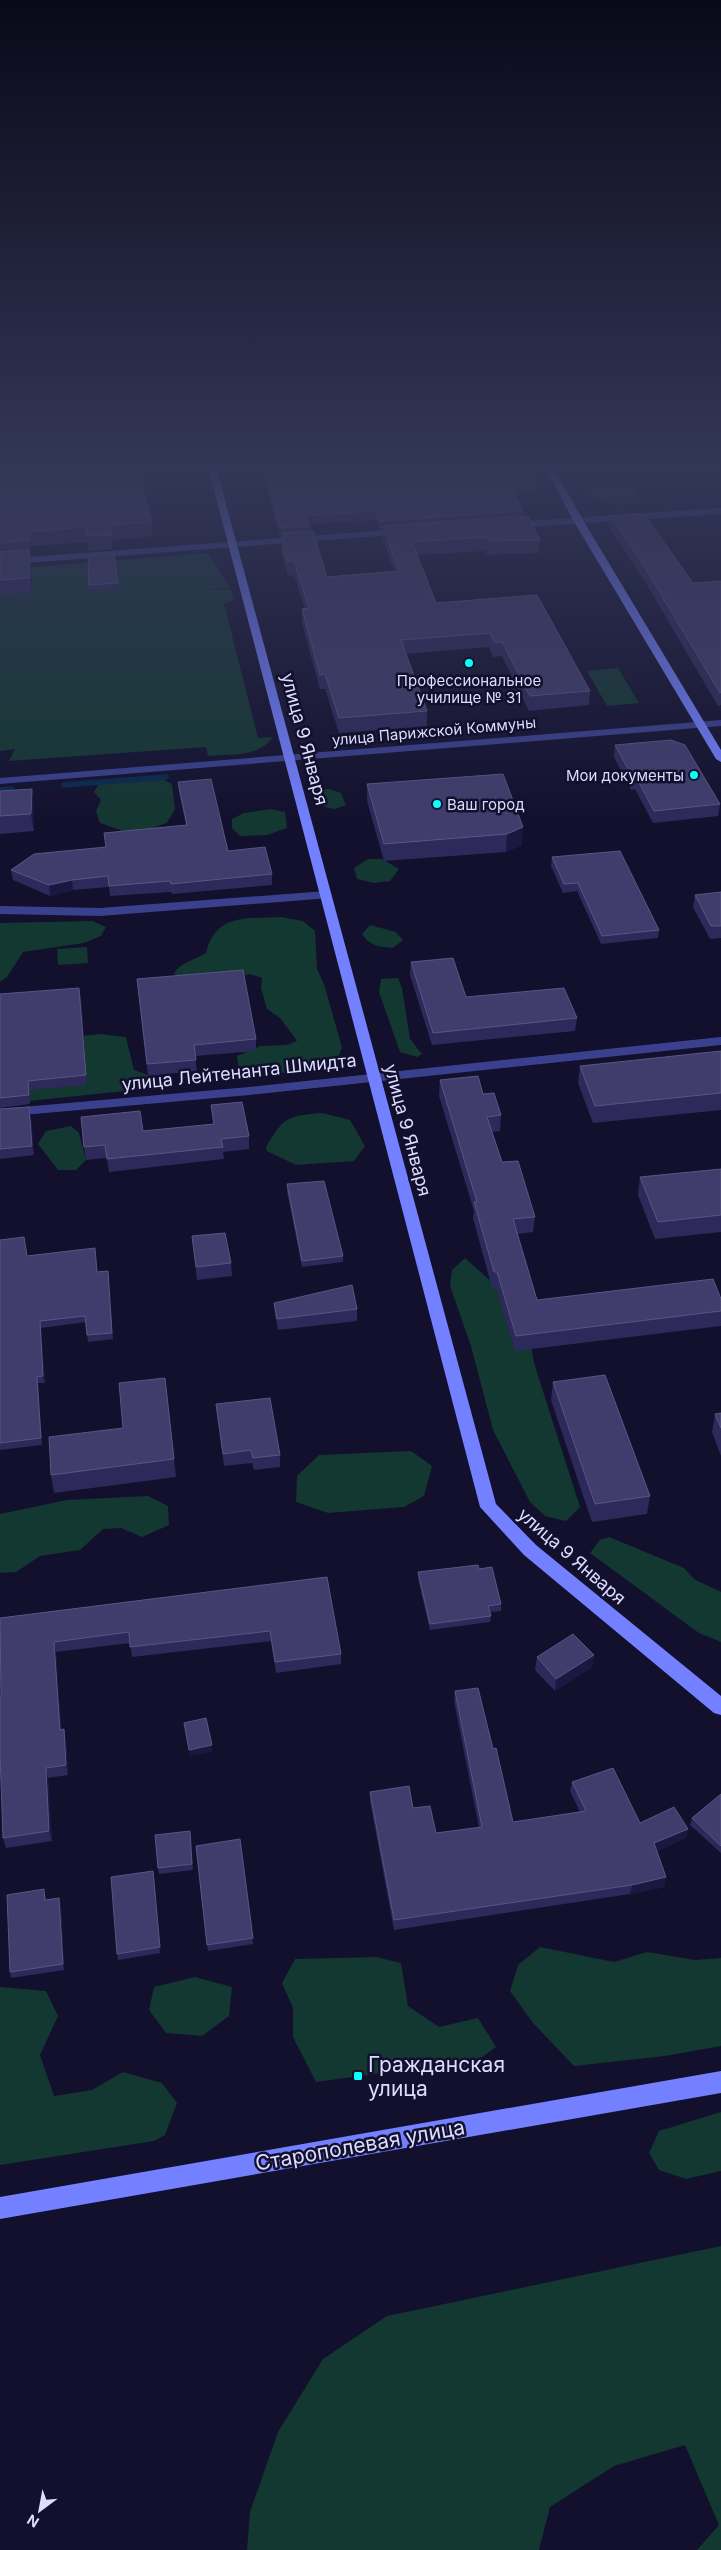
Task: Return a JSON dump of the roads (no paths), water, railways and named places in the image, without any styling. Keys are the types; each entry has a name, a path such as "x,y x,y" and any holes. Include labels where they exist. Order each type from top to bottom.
{"street":[{"name":"улица 9 Января","path":"244,586 488,1507 530,1550 721,1707"},
{"path":"618,586 721,759"},
{"name":"улица Парижской Коммуны","path":"0,781 721,723"},
{"path":"0,910 100,912 326,895"},
{"name":"улица Лейтенанта Шмидта","path":"0,1114 248,1091 373,1076 721,1041"},
{"name":"Старополевая улица","path":"0,2208 721,2082"}],"waterway":[{"path":"64,785 166,777"},
{"path":"0,790 12,789"}],"place":[{"name":"Профессиональное училище № 31","path":"469,663"},
{"name":"Мои документы","path":"694,775"},
{"name":"Ваш город","path":"437,804"},
{"name":"Гражданская улица","path":"358,2076"}]}
